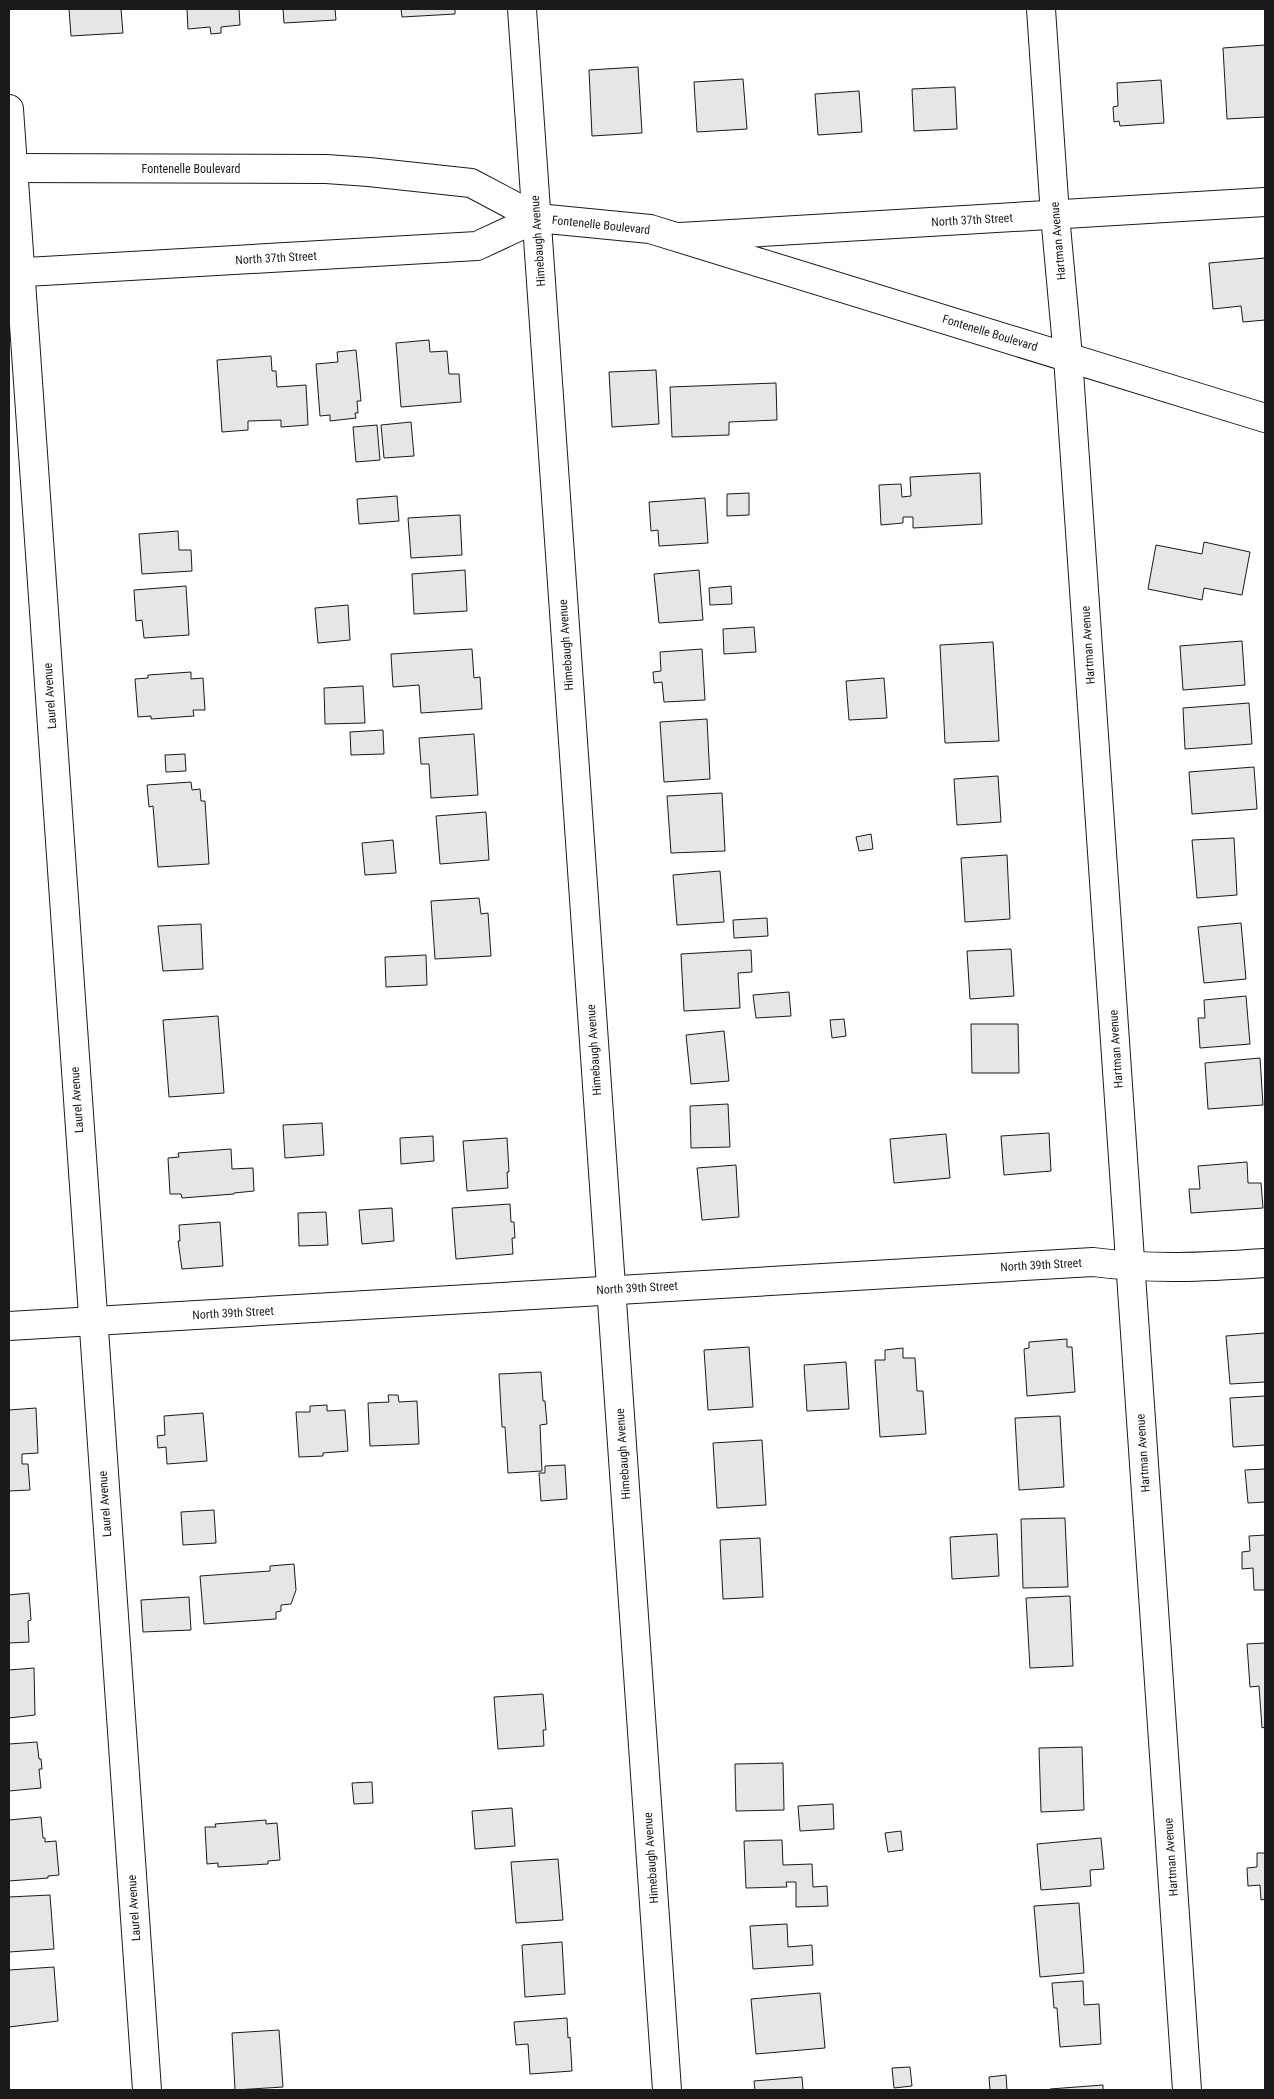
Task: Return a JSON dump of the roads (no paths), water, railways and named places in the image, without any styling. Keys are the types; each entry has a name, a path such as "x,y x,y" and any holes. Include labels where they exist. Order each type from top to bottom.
{"street":[{"name":"Himebaugh Avenue","path":"522,9 667,2090"},
{"name":"Hartman Avenue","path":"1041,9 1055,215 1068,357 1187,2090"},
{"name":"Laurel Avenue","path":"9,109 15,273 147,2090"},
{"name":"Fontenelle Boulevard","path":"11,168 326,169 471,183 537,218 650,229 1265,418"},
{"name":"North 37th Street","path":"679,237 1265,202"},
{"name":"North 37th Street","path":"15,273 478,246 537,218"},
{"name":"North 39th Street","path":"9,1326 1093,1262 1130,1267 1178,1269 1265,1263"}]}
